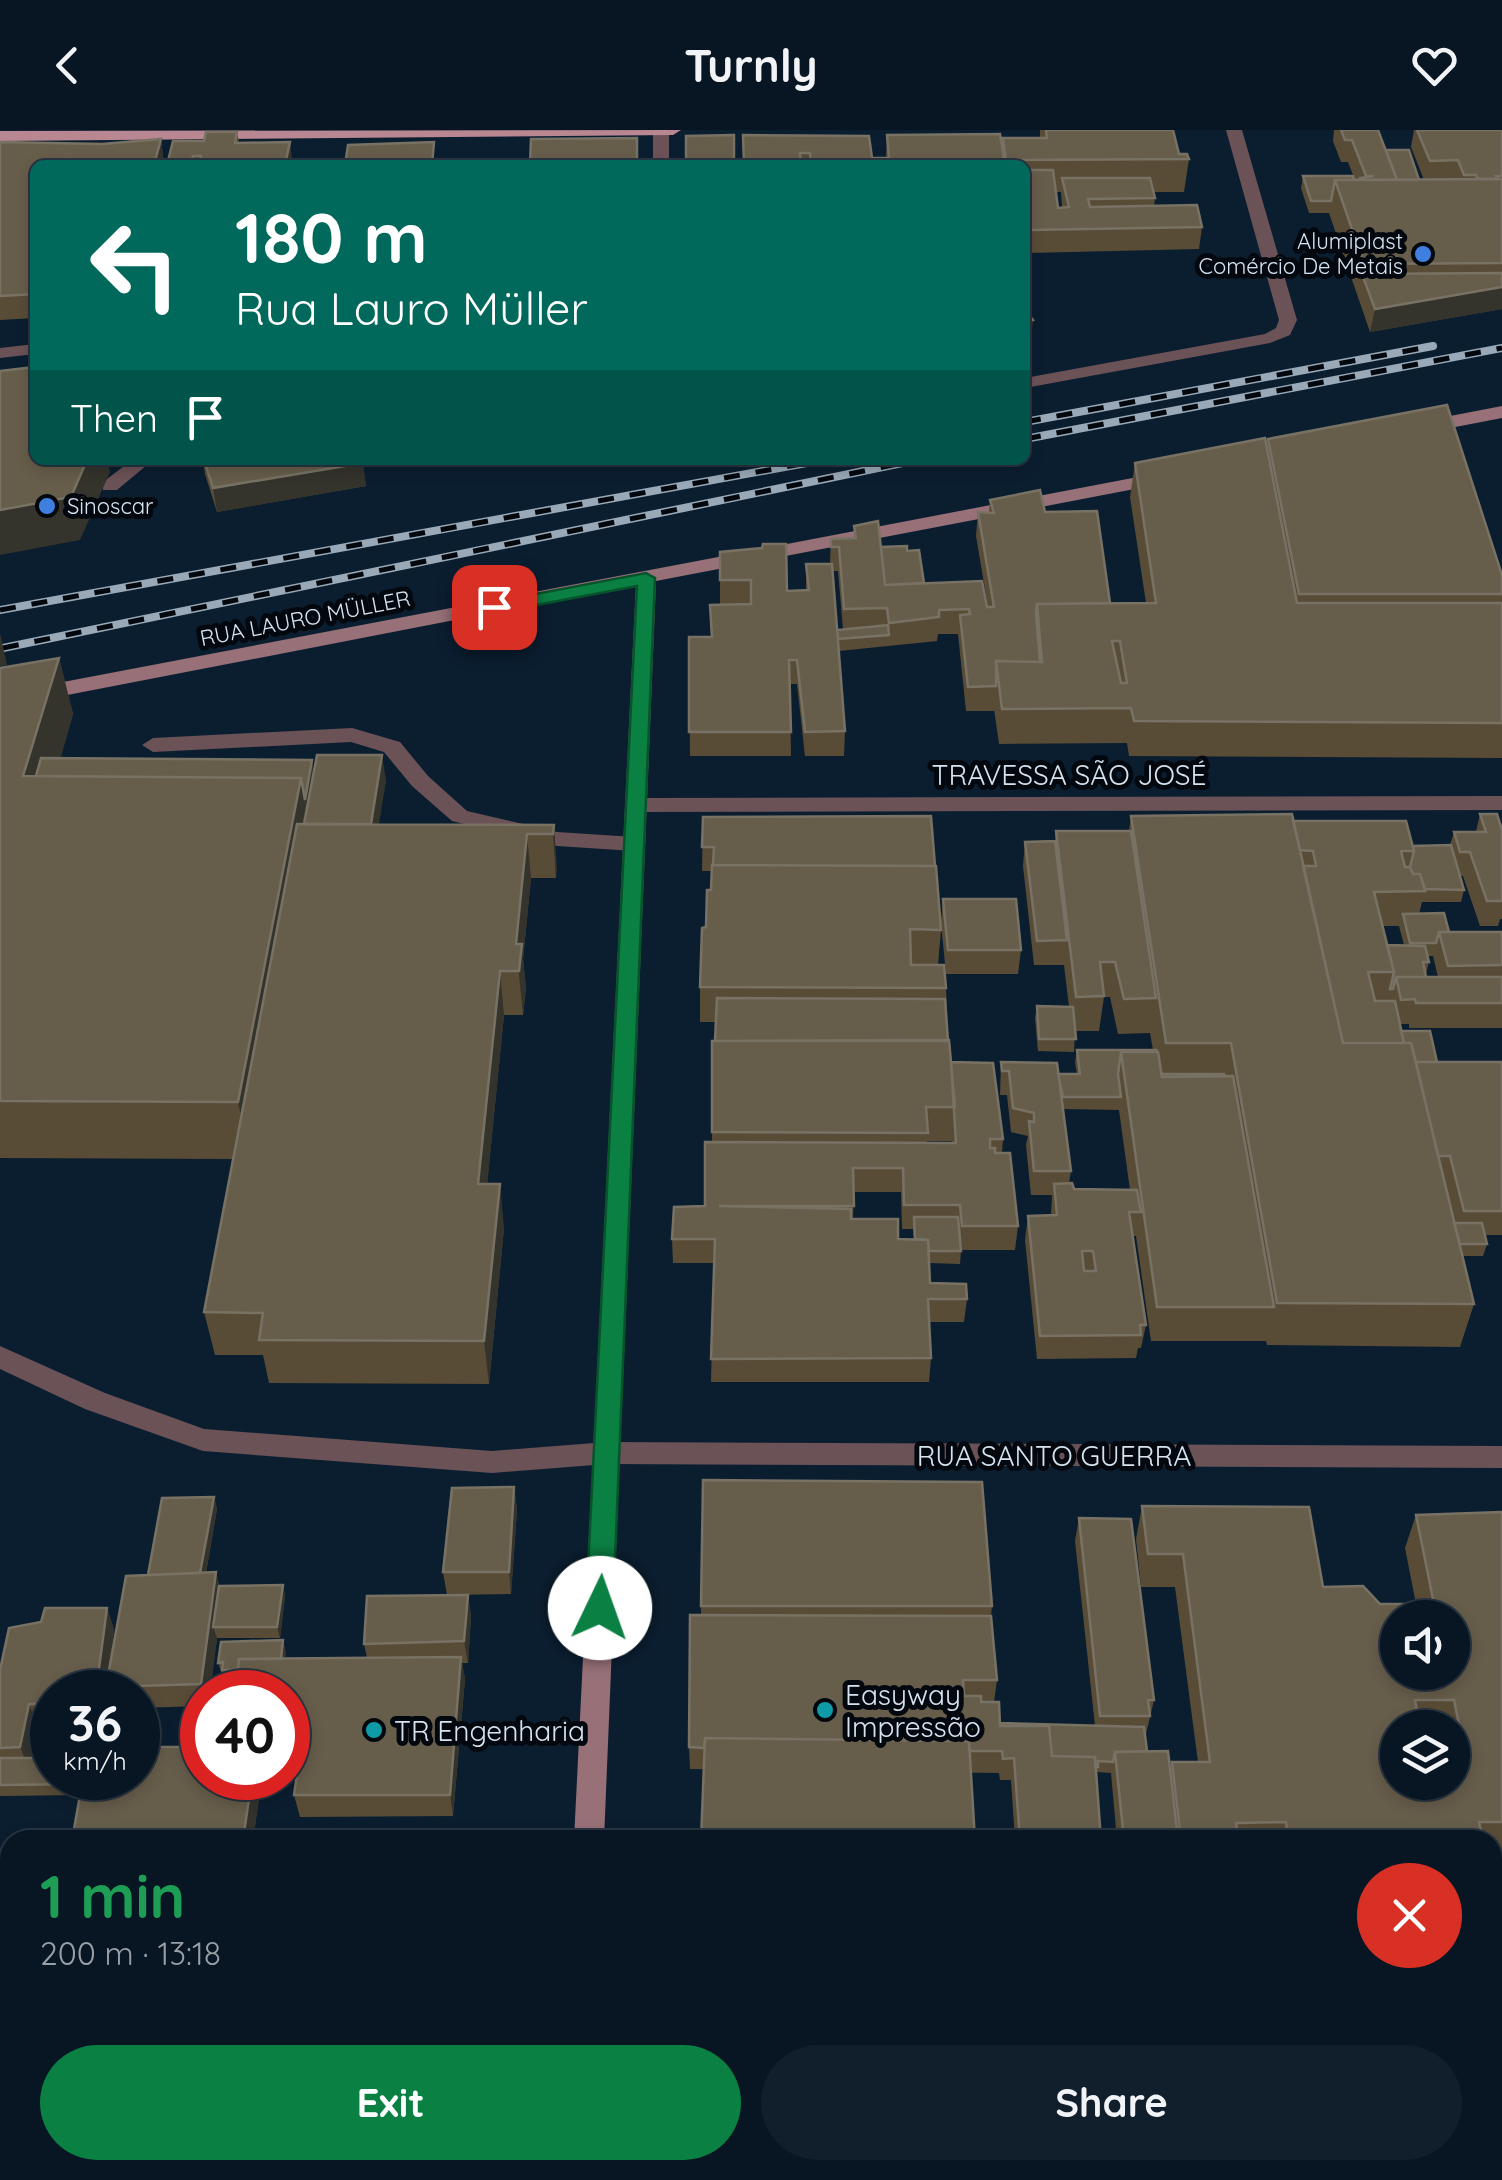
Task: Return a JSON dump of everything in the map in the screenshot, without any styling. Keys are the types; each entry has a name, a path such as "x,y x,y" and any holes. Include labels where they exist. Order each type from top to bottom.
{"main road":[{"path":"0,136 673,130"}],"street":[{"path":"661,130 662,160"},
{"path":"1030,382 1270,338 1284,331 1288,320 1234,130"},
{"path":"0,352 30,350"},
{"path":"1405,431 1502,412"},
{"path":"110,486 137,465"},
{"name":"RUA LAURO MÜLLER","path":"0,701 1191,472"},
{"path":"589,1830 646,578"},
{"path":"152,745 352,735 392,747 420,781 460,816 557,839 634,844"},
{"name":"TRAVESSA SÃO JOSÉ","path":"636,806 1502,803"},
{"name":"RUA SANTO GUERRA","path":"0,1357 95,1401 203,1440 492,1462 606,1453 1502,1457"}],"building":[{"path":"1046,130 1173,130 1179,154 1187,154 1189,159 1006,160 1003,138 1047,138"},
{"path":"1341,130 1378,130 1397,180 1360,180 1374,176 1366,176 1352,140 1345,140"},
{"path":"1417,130 1502,130 1502,176 1478,179 1476,175 1464,175 1458,160 1430,161"},
{"path":"206,132 237,132 235,143 290,142 286,160 200,160 201,156 193,156 192,160 168,160 173,141 204,141"},
{"path":"1000,134 1004,160 811,160 810,153 800,153 801,160 744,160 743,135 869,136 872,158 889,158 887,135"},
{"path":"734,135 734,160 686,160 686,136"},
{"path":"637,138 637,160 530,160 531,139"},
{"path":"161,139 155,160 30,160 30,294 0,296 0,142 102,144"},
{"path":"434,142 432,160 346,160 348,145"},
{"path":"1386,150 1409,150 1419,180 1397,180"},
{"path":"1030,170 1053,170 1058,208 1069,207 1062,178 1150,178 1155,198 1088,199 1090,207 1197,205 1202,227 1030,230"},
{"path":"1303,176 1353,176 1354,180 1335,180 1331,201 1311,201"},
{"path":"1502,179 1502,263 1364,264 1335,180"},
{"path":"1502,273 1502,287 1375,309 1362,274"},
{"path":"30,368 30,465 85,465 71,497 0,510 0,371"},
{"path":"1447,405 1502,575 1502,594 1299,594 1268,439"},
{"path":"1265,438 1297,603 1502,603 1502,723 1134,721 1131,708 1002,709 996,661 1042,662 1037,604 1156,603 1135,463","holes":["1112,641 1120,641 1127,683 1121,683"]},
{"path":"206,465 351,465 213,488"},
{"path":"1040,490 1045,512 1097,511 1110,603 1037,604 1040,662 996,661 996,686 968,687 960,615 970,614 969,609 939,610 939,617 889,623 887,608 844,609 839,547 831,547 831,539 856,538 854,526 878,521 885,585 982,581 987,607 994,607 978,512 994,513 990,500"},
{"path":"763,544 786,544 787,591 809,590 806,564 832,564 845,731 805,732 797,660 789,660 791,732 689,732 689,637 712,637 710,605 751,604 751,580 720,580 720,552 762,548"},
{"path":"907,546 907,551 919,550 924,583 885,585 881,547"},
{"path":"888,625 889,635 838,639 837,630"},
{"path":"59,658 23,776 301,778 238,1102 0,1101 0,668"},
{"path":"317,755 382,755 371,824 304,824"},
{"path":"41,758 312,760 305,800 301,778 36,776"},
{"path":"1292,814 1343,1043 1411,1043 1474,1304 1277,1303 1231,1043 1166,1043 1131,816"},
{"path":"1480,814 1497,814 1502,830 1502,901 1487,901 1470,852 1460,852 1454,832 1486,832"},
{"path":"931,816 935,866 713,865 714,847 702,847 703,817"},
{"path":"1293,821 1406,821 1414,851 1401,851 1405,867 1420,874 1425,891 1374,892 1394,972 1368,972 1375,1001 1395,1001 1404,1043 1343,1043 1303,866 1316,866 1313,851 1300,850"},
{"path":"297,824 554,825 553,834 527,834 516,944 522,944 519,971 500,971 478,1184 500,1184 484,1341 259,1340 263,1313 204,1312"},
{"path":"1056,831 1131,831 1156,998 1124,999 1115,962 1100,962 1104,996 1076,997"},
{"path":"1055,841 1067,940 1037,941 1025,842"},
{"path":"1451,845 1464,890 1425,889 1420,874 1413,874 1410,867 1413,846"},
{"path":"712,865 936,866 941,930 910,929 911,965 944,965 946,988 700,987 702,928 706,927"},
{"path":"943,899 1016,899 1021,950 948,950"},
{"path":"1444,913 1449,932 1439,932 1436,943 1410,943 1403,914"},
{"path":"1439,932 1502,932 1502,965 1448,966"},
{"path":"1387,945 1425,946 1429,962 1423,962 1426,977 1396,977 1390,989 1394,972"},
{"path":"1396,977 1502,977 1502,1003 1401,1000"},
{"path":"717,998 945,999 948,1041 715,1041"},
{"path":"1037,1006 1073,1007 1076,1039 1039,1039"},
{"path":"1401,1031 1430,1031 1437,1062 1416,1062 1411,1043 1404,1043"},
{"path":"949,1040 955,1107 926,1107 928,1133 712,1132 712,1041"},
{"path":"1077,1050 1157,1052 1121,1052 1121,1097 1063,1097 1058,1074 1080,1074"},
{"path":"1121,1052 1158,1052 1162,1077 1233,1076 1274,1307 1157,1307"},
{"path":"951,1062 993,1063 1003,1139 990,1139 990,1148 995,1148 995,1153 1010,1153 1018,1226 962,1226 960,1205 904,1205 903,1168 853,1168 854,1206 719,1206 851,1209 851,1219 898,1219 898,1239 928,1240 930,1283 966,1284 967,1299 928,1299 931,1358 711,1359 715,1239 672,1239 674,1207 705,1206 705,1142 956,1143"},
{"path":"1001,1062 1057,1063 1071,1171 1034,1171 1029,1121 1034,1122 1034,1113 1013,1108 1009,1071 1002,1071"},
{"path":"1416,1062 1502,1062 1502,1211 1464,1211 1450,1156 1438,1156"},
{"path":"1161,1074 1224,1074 1225,1076 1162,1077"},
{"path":"1072,1183 1074,1189 1137,1190 1141,1212 1129,1212 1146,1325 1140,1325 1141,1335 1040,1336 1028,1216 1057,1215 1054,1184","holes":["1082,1251 1093,1251 1096,1271 1084,1271"]},
{"path":"914,1217 958,1217 961,1251 929,1251 928,1240 915,1239"},
{"path":"1454,1223 1482,1223 1487,1244 1460,1244"},
{"path":"703,1480 982,1482 992,1606 701,1606"},
{"path":"514,1487 509,1572 443,1572 452,1488"},
{"path":"214,1497 200,1573 148,1575 162,1498"},
{"path":"1142,1506 1309,1507 1323,1587 1363,1586 1380,1604 1380,1690 1470,1690 1470,1600 1433,1600 1416,1515 1502,1512 1502,1822 1479,1822 1481,1830 1287,1830 1286,1822 1236,1823 1237,1830 1180,1830 1172,1762 1210,1762 1183,1554 1148,1554"},
{"path":"1079,1518 1131,1519 1154,1700 1148,1700 1150,1716 1100,1716"},
{"path":"216,1572 203,1670 180,1670 180,1685 160,1685 160,1670 109,1670 126,1576"},
{"path":"283,1585 277,1627 213,1627 219,1586"},
{"path":"468,1595 464,1641 364,1644 367,1596"},
{"path":"45,1608 107,1608 99,1670 30,1670 30,1704 20,1747 0,1748 0,1670 9,1628 41,1622"},
{"name":"Easyway Impressão","path":"690,1615 991,1616 997,1680 963,1680 964,1696 981,1696 981,1702 999,1702 1000,1726 1049,1726 1052,1756 1095,1757 1100,1830 1019,1830 1014,1758 1003,1759 1002,1751 969,1751 969,1741 705,1738 704,1748 689,1747"},
{"path":"283,1640 281,1659 239,1659 238,1670 222,1670 223,1662 218,1663 221,1642"},
{"name":"TR Engenharia","path":"461,1657 450,1795 310,1795 310,1670 238,1670 239,1659"},
{"path":"1000,1723 1144,1727 1147,1751 1115,1752 1113,1762 1098,1761 1095,1767 1095,1757 1052,1756 1049,1726"},
{"path":"705,1738 969,1741 974,1830 701,1830"},
{"path":"160,1747 180,1747 180,1800 249,1800 244,1830 74,1830 79,1800 160,1800"},
{"path":"1168,1751 1177,1830 1123,1830 1115,1752"},
{"path":"0,1758 30,1758 30,1785 0,1785"}],"railway":[{"path":"1030,421 1433,346"},
{"path":"1030,438 1502,348"},
{"path":"0,610 796,465"},
{"path":"3,648 893,465"}],"place":[{"name":"Alumiplast Comércio De Metais","path":"1423,254"},
{"name":"Sinoscar","path":"47,506"},
{"name":"Easyway Impressão","path":"825,1710"},
{"name":"TR Engenharia","path":"374,1730"}],"route":[{"path":"494,607 646,578 600,1608"}]}
